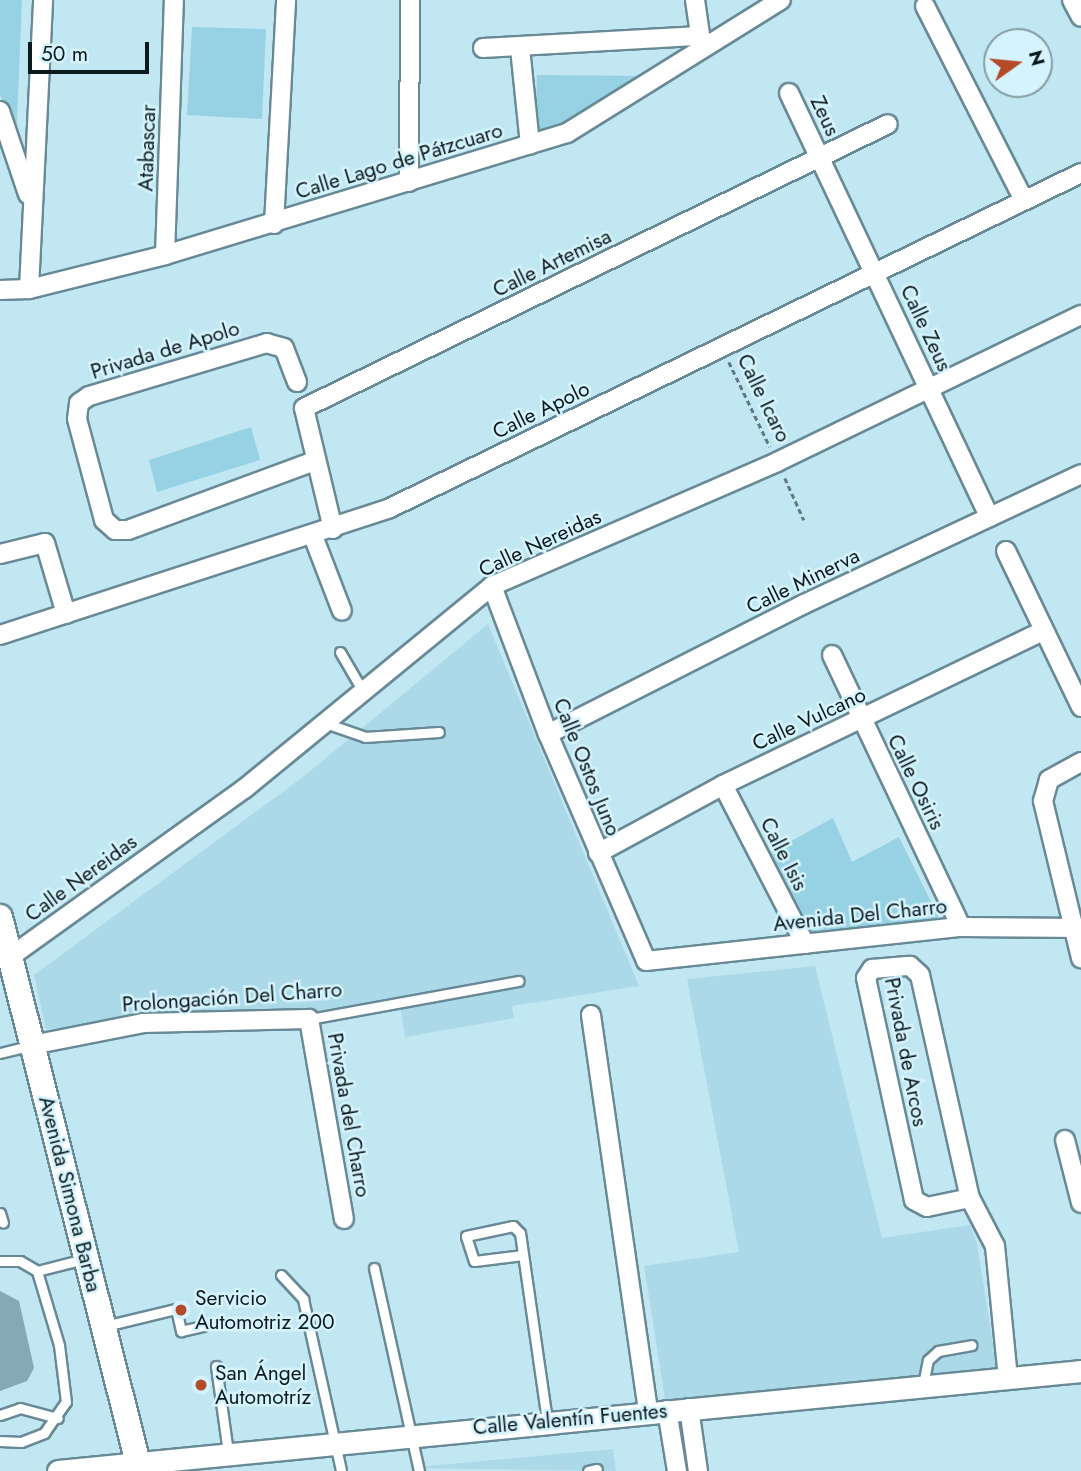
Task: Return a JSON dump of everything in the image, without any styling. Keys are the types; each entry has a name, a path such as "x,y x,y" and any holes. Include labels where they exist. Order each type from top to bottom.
{"main road":[{"name":"Avenida Simona Barba","path":"0,917 139,1467"}],"street":[{"path":"29,289 31,202 43,0"},
{"name":"Atabascar","path":"165,255 174,0"},
{"path":"274,224 286,0"},
{"path":"409,182 410,0"},
{"path":"482,48 701,42 695,0"},
{"name":"Calle Lago de Pátzcuaro","path":"0,290 29,289 165,255 409,182 586,124 701,42 781,0"},
{"path":"1072,0 1081,18"},
{"path":"925,6 1024,200"},
{"path":"520,48 530,144"},
{"name":"Zeus","path":"789,93 820,159"},
{"path":"0,111 31,202"},
{"name":"Calle Artemisa","path":"315,461 304,408 888,124"},
{"name":"Calle Zeus","path":"820,159 989,517"},
{"name":"Calle Apolo","path":"0,635 313,536 390,508 1081,173"},
{"name":"Calle Nereidas","path":"10,957 328,724 492,586 777,462 930,391 1081,316"},
{"name":"Privada de Apolo","path":"297,382 284,348 267,343 89,396 79,403 77,419 104,520 115,530 128,530 315,461"},
{"path":"315,461 333,529"},
{"name":"Calle Minerva","path":"548,734 1081,474"},
{"path":"313,536 342,611"},
{"path":"0,554 44,543 66,614"},
{"path":"1006,551 1042,631 1081,707"},
{"name":"Calle Ostos Juno","path":"492,586 548,734 646,961"},
{"name":"Calle Vulcano","path":"598,853 723,785 1042,631"},
{"name":"Calle Osiris","path":"832,655 860,720 961,927"},
{"path":"1081,762 1053,776 1045,787 1043,802 1077,928 1081,958"},
{"name":"Calle Isis","path":"723,785 805,944"},
{"name":"Avenida Del Charro","path":"646,961 961,927 1077,928"},
{"name":"Privada de Arcos","path":"970,1198 927,1207 914,1200 866,978 872,969 910,966 920,975 970,1198 995,1246 1008,1378"},
{"path":"591,1015 658,1411 677,1471"},
{"name":"Prolongación Del Charro","path":"32,1045 143,1023 309,1019"},
{"name":"Privada del Charro","path":"309,1019 344,1219"},
{"path":"1065,1140 1081,1203"},
{"name":"Calle Valentín Fuentes","path":"58,1471 216,1460 334,1443 547,1421 1081,1371"},
{"path":"689,1408 698,1471"}],"lane":[{"path":"340,652 365,694"},
{"path":"328,724 365,737 439,732"},
{"name":"Prolongación Del Charro","path":"309,1019 519,981"},
{"path":"0,1053 32,1045"},
{"path":"0,1213 3,1223"},
{"path":"523,1255 474,1261 466,1236 513,1226 520,1233 547,1421"},
{"path":"37,1271 86,1258"},
{"path":"0,1261 20,1261 37,1271 68,1385 58,1418 32,1440 0,1441"},
{"path":"374,1268 419,1471"},
{"path":"282,1275 303,1299 341,1471"},
{"path":"103,1326 176,1309 181,1331 202,1326"},
{"path":"923,1386 928,1360 938,1351 971,1345"},
{"path":"216,1366 216,1460"},
{"path":"0,1415 20,1408 58,1418"}],"path":[{"name":"Calle Icaro","path":"722,348 804,520"}],"shaded area":[{"path":"0,0 22,0 16,143 0,94"},
{"path":"192,27 266,29 262,119 187,115"},
{"path":"537,75 649,76 576,124 535,136"},
{"path":"251,427 260,460 157,492 149,460"},
{"path":"488,624 639,986 512,1006 514,1018 405,1037 399,998 286,1019 192,1018 46,1029 34,975 303,777"},
{"path":"833,818 852,862 899,837 939,918 814,935 771,852"},
{"path":"815,966 882,1238 970,1225 977,1244 997,1369 666,1405 644,1266 739,1252 687,979"},
{"path":"613,1449 616,1471 407,1468"}],"building":[{"path":"0,1291 19,1301 34,1368 27,1381 0,1391"}],"place":[{"name":"Servicio Automotriz 200","path":"181,1310"},
{"name":"San Ángel Automotríz","path":"201,1385"}]}
